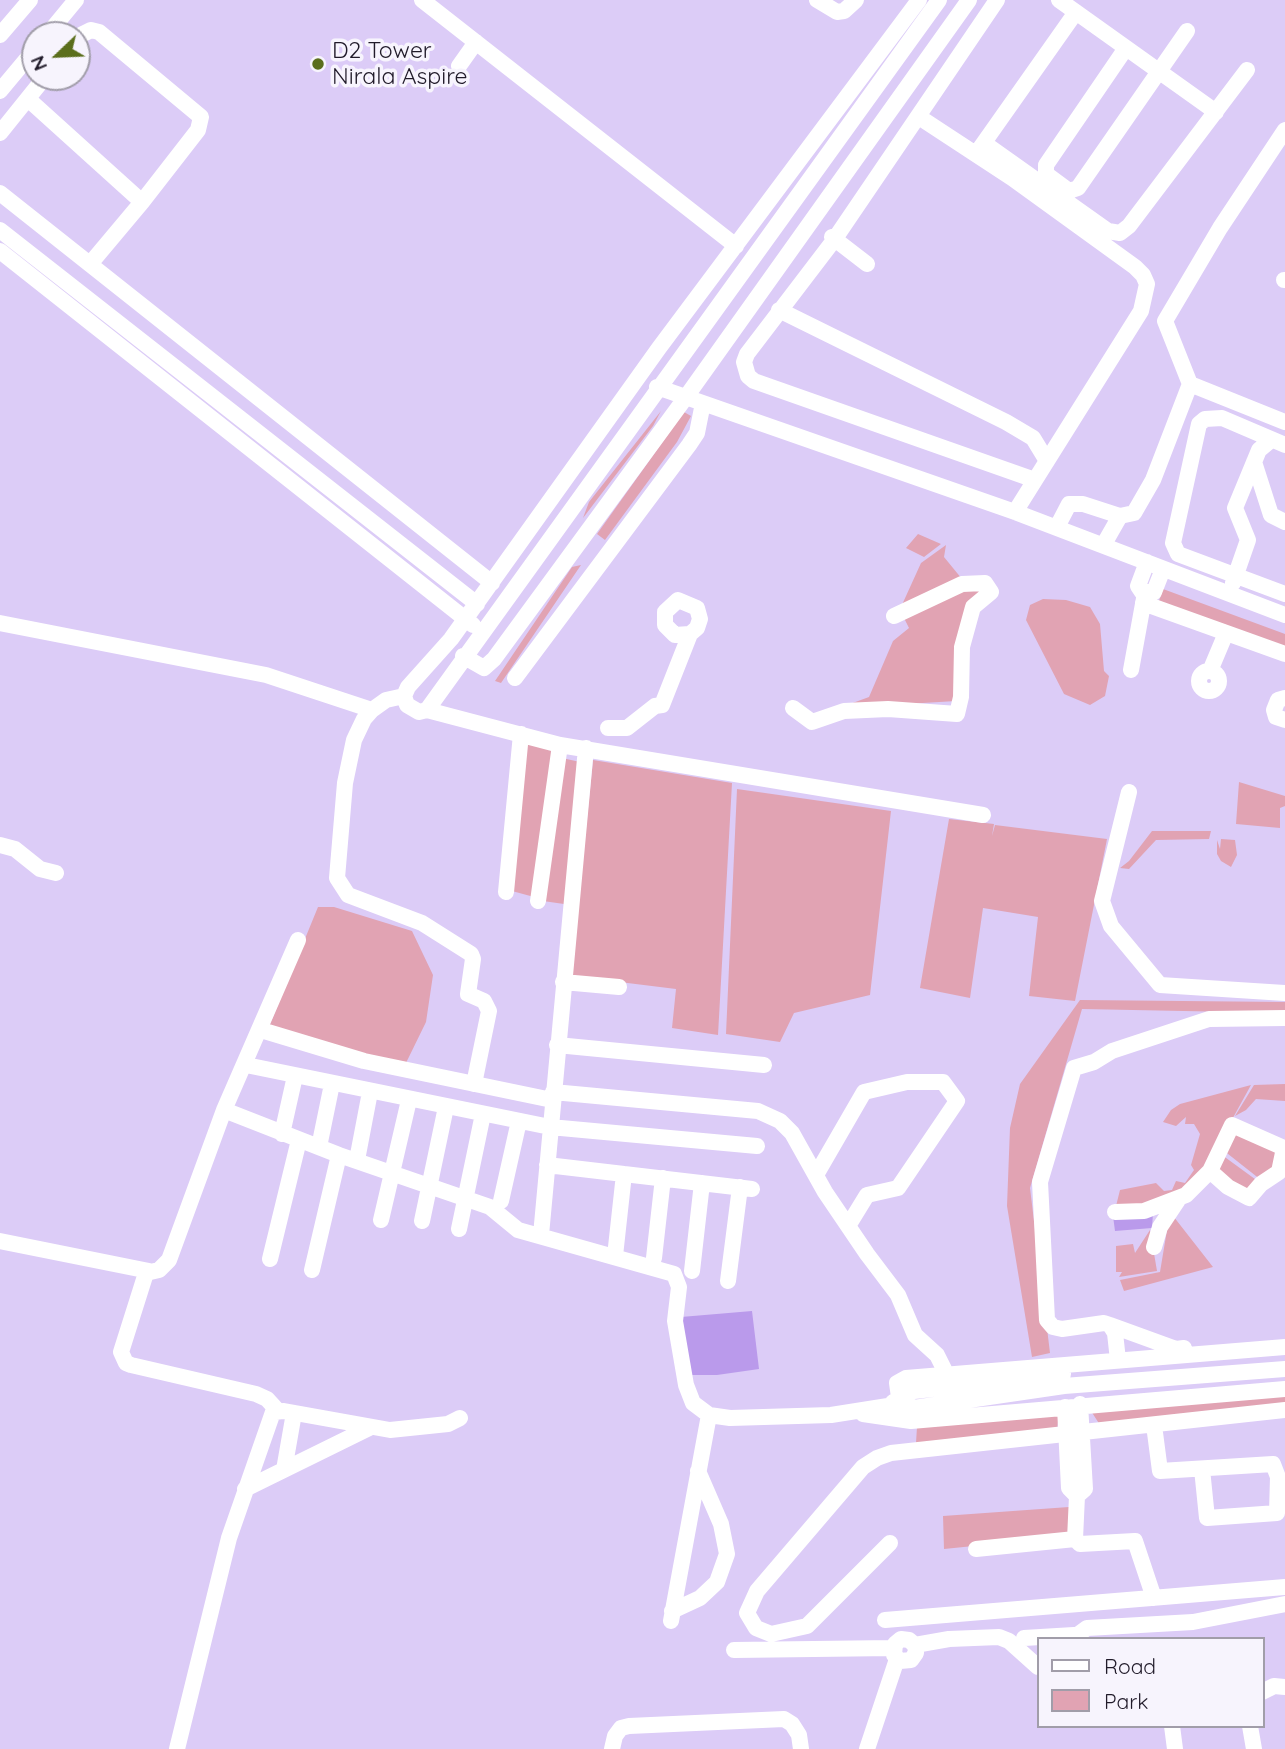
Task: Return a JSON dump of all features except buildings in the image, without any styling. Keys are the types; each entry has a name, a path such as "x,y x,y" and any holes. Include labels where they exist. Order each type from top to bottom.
{"street":[{"path":"0,35 30,0"},
{"path":"59,21 76,0"},
{"path":"422,0 736,246"},
{"path":"817,0 837,12 844,11 856,0"},
{"path":"913,2 466,619 408,687 404,696 407,705 419,712 427,709 939,0"},
{"path":"463,656 480,667 488,666 686,397 969,0"},
{"path":"997,0 833,239 747,354 745,370 754,381 1035,480"},
{"path":"1059,0 1216,112"},
{"path":"980,148 1076,12"},
{"path":"1126,48 1046,165 1046,174 1069,191 1078,188 1187,31"},
{"path":"90,264 201,125 199,113 99,32 91,32"},
{"path":"459,66 476,42"},
{"path":"0,91 21,66"},
{"path":"919,117 980,148 1108,230 1119,233 1129,226 1247,70"},
{"path":"0,133 34,91"},
{"path":"28,99 142,202"},
{"path":"1057,527 1069,504 1083,504 1120,516 1134,513 1153,480 1190,384 1165,321 1220,228 1285,130"},
{"path":"980,148 1135,267 1147,284 1141,311 1015,512"},
{"path":"798,163 812,175"},
{"path":"0,193 492,583"},
{"path":"813,220 813,231 824,239 833,239 867,264"},
{"path":"0,230 477,604"},
{"path":"0,251 481,632"},
{"path":"779,310 1006,422 1032,438 1047,461"},
{"path":"1190,384 1285,422"},
{"path":"657,387 1104,544 1285,615"},
{"path":"516,678 689,445 700,423 703,403"},
{"path":"1278,442 1222,418 1205,419 1199,424 1173,548 1178,554 1285,594"},
{"path":"1228,594 1248,540 1235,508 1259,450 1278,442"},
{"path":"1243,524 1278,519 1254,462"},
{"path":"337,494 352,473"},
{"path":"1104,544 1120,516"},
{"path":"555,529 578,541 610,551"},
{"path":"578,541 596,569"},
{"path":"1147,562 1138,586 1144,598 1226,640 1285,654"},
{"path":"1131,670 1144,598 1155,591 1163,569"},
{"path":"793,708 812,722 844,711 888,709 957,714 961,697 962,647 973,607 991,592 985,583 962,584 894,616"},
{"path":"0,623 266,675 372,710"},
{"path":"608,728 627,728 655,706 662,705 690,634"},
{"path":"1226,640 1235,639 1285,659"},
{"path":"1210,671 1226,640"},
{"path":"404,696 386,701 372,710 359,729 350,758 337,878 348,895 422,923 471,954 473,959 468,994 484,1001 489,1011 474,1084"},
{"path":"1285,698 1275,703 1273,710 1276,717 1285,720"},
{"path":"427,709 559,745 983,815"},
{"path":"506,892 521,734"},
{"path":"538,901 559,745"},
{"path":"541,1235 586,748"},
{"path":"1129,792 1102,901 1111,926 1160,985 1285,993"},
{"path":"0,845 15,849 40,869 55,873"},
{"path":"0,1241 149,1271 159,1270 169,1260 224,1110 246,1065 298,940"},
{"path":"563,982 619,987"},
{"path":"1285,1018 1209,1019 1112,1051 1094,1062 1074,1068 1040,1182 1047,1320 1052,1326 1062,1329 1104,1323 1176,1349 1285,1339"},
{"path":"261,1030 364,1061 474,1084 553,1096 769,1114 792,1133 848,1226 898,1295 915,1335 937,1355 946,1373"},
{"path":"557,1045 764,1065"},
{"path":"246,1065 550,1127 758,1146"},
{"path":"282,1134 295,1076"},
{"path":"816,1175 864,1093 907,1082 943,1083 957,1101 898,1188 867,1195 848,1226"},
{"path":"318,1147 332,1084"},
{"path":"356,1160 370,1092"},
{"path":"382,1220 391,1171 410,1100"},
{"path":"422,1221 446,1107"},
{"path":"224,1110 339,1155 490,1207 518,1230 674,1274 678,1280 675,1321 686,1385 694,1403 709,1415 730,1418 854,1412 911,1421 1285,1389"},
{"path":"459,1229 482,1114"},
{"path":"501,1201 519,1121"},
{"path":"1154,1247 1160,1227 1172,1208 1210,1171 1232,1125 1284,1149 1279,1172 1261,1184 1249,1198 1228,1187 1210,1171"},
{"path":"270,1259 299,1140"},
{"path":"312,1270 339,1155"},
{"path":"547,1164 746,1188 728,1281"},
{"path":"615,1256 624,1174"},
{"path":"654,1258 663,1178"},
{"path":"692,1271 702,1183"},
{"path":"1115,1212 1144,1211 1186,1195"},
{"path":"149,1271 122,1345 121,1352 126,1363 257,1394 267,1399 277,1410 369,1428 411,1429 447,1424 460,1418"},
{"path":"1110,1325 1115,1334 1118,1360"},
{"path":"894,1401 895,1388 900,1380 946,1373 1285,1347"},
{"path":"854,1412 894,1401 907,1409 1015,1387 1285,1354"},
{"path":"1015,1387 1065,1386 1285,1369"},
{"path":"1073,1406 1074,1433 1085,1489 1077,1496 1075,1539 1080,1544 1135,1541 1154,1598"},
{"path":"177,1749 229,1538 270,1415 277,1410"},
{"path":"890,1543 807,1626 771,1634 756,1628 747,1613 757,1591 863,1467 877,1458 891,1453 1285,1410"},
{"path":"284,1470 294,1413"},
{"path":"698,1471 721,1524 727,1554 716,1582 699,1598 671,1616 698,1471 709,1415"},
{"path":"1154,1425 1160,1471 1273,1464 1277,1470 1279,1509 1274,1515 1207,1518 1202,1469"},
{"path":"245,1489 369,1428"},
{"path":"976,1549 1075,1539"},
{"path":"885,1620 1285,1587"},
{"path":"1073,1637 1087,1628 1193,1622 1285,1604"},
{"path":"1187,1637 1193,1622"},
{"path":"734,1650 895,1653 904,1662 911,1660 916,1653 915,1645 949,1639 999,1637 1009,1641 1036,1665"},
{"path":"1024,1638 1036,1638"},
{"path":"867,1749 895,1653"},
{"path":"1264,1691 1274,1686 1285,1687"},
{"path":"612,1749 615,1736 621,1728 629,1726 784,1719 792,1724 799,1735 801,1749"},
{"path":"1172,1728 1175,1749"},
{"path":"1250,1728 1254,1749"}],"green space":[{"path":"661,411 653,426 583,518 589,502"},
{"path":"684,412 691,416 677,442 605,540 597,534"},
{"path":"918,534 941,544 924,557 906,548"},
{"path":"946,545 944,557 962,579 901,607 921,563"},
{"path":"581,565 501,683 495,681 572,567"},
{"path":"1163,589 1285,634 1285,648 1159,601"},
{"path":"981,590 956,701 839,708 869,697 893,641 909,628 903,616 956,592"},
{"path":"1043,599 1066,600 1090,607 1100,624 1104,671 1109,676 1105,696 1090,705 1064,694 1026,620 1030,605"},
{"path":"526,742 555,747 534,897 512,891"},
{"path":"562,758 580,762 564,904 543,901"},
{"path":"593,760 732,783 718,1035 672,1028 676,989 571,976"},
{"path":"1239,782 1285,796 1285,806 1280,808 1280,828 1236,824"},
{"path":"737,789 891,811 870,995 794,1013 780,1042 726,1034"},
{"path":"949,819 994,824 992,836 995,825 1107,839 1075,1001 1029,996 1038,917 983,908 970,998 920,988"},
{"path":"1152,831 1211,831 1209,839 1156,840 1129,869 1120,868 1129,861"},
{"path":"1221,839 1235,840 1237,855 1231,867 1221,861 1217,854 1217,840 1220,849"},
{"path":"318,907 334,907 412,931 433,975 426,1022 405,1065 268,1029"},
{"path":"1080,1000 1285,1002 1285,1013 1082,1009 1030,1188 1050,1353 1032,1357 1007,1206 1010,1128 1020,1084"},
{"path":"1285,1084 1285,1101 1256,1099 1246,1110 1235,1116 1254,1085"},
{"path":"1251,1085 1196,1185 1180,1196 1115,1210 1120,1190 1156,1183 1164,1191 1172,1190 1176,1181 1185,1183 1194,1170 1191,1165 1200,1134 1194,1124 1185,1124 1186,1117 1176,1126 1163,1122 1171,1110 1180,1104"},
{"path":"1232,1127 1283,1150 1276,1172 1261,1180 1223,1150"},
{"path":"1222,1155 1259,1182 1249,1196 1214,1168"},
{"path":"1170,1212 1213,1267 1124,1291 1120,1280 1160,1272"},
{"path":"1150,1230 1157,1271 1119,1277 1122,1272 1116,1272 1116,1246 1133,1244 1135,1253"},
{"path":"1285,1395 1285,1407 1100,1425 1091,1411"},
{"path":"1059,1414 1057,1430 916,1443 917,1427"},
{"path":"1069,1507 1072,1536 944,1549 943,1516"}],"shaded area":[{"path":"1153,1213 1152,1228 1115,1231 1113,1216"},
{"path":"752,1311 759,1369 717,1375 689,1375 681,1317"}],"place":[{"name":"D2 Tower Nirala Aspire","path":"318,64"}]}
